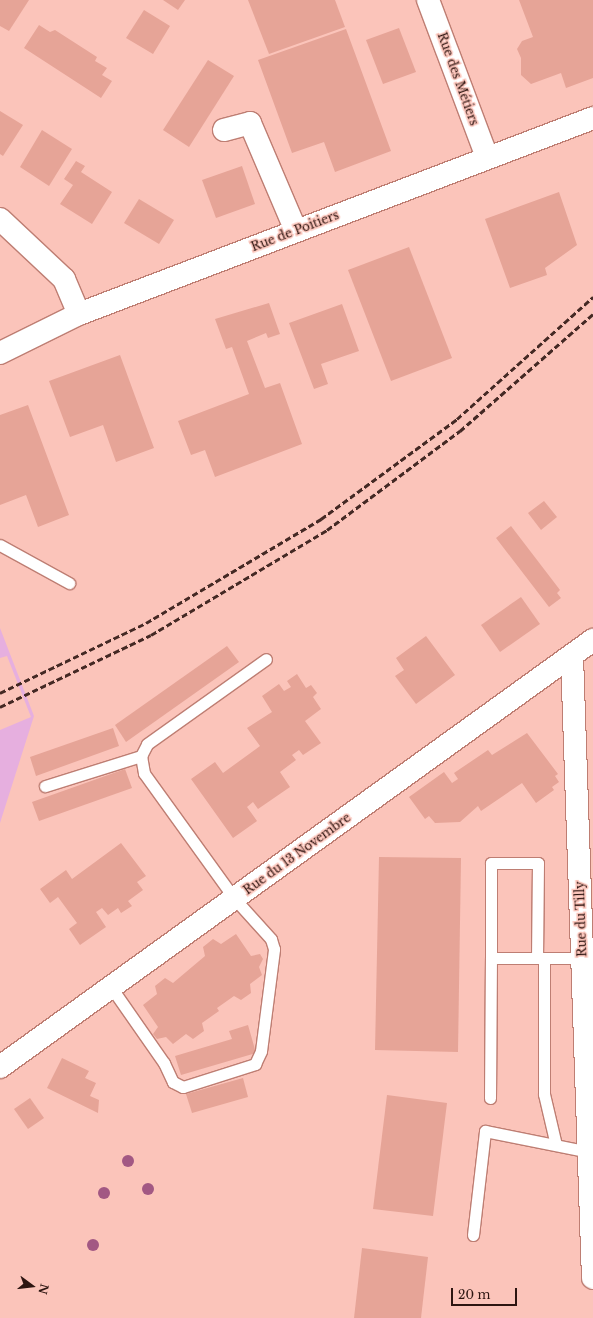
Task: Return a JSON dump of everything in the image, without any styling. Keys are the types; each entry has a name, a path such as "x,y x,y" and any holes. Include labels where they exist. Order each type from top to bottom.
{"street":[{"name":"Rue des Métiers","path":"428,0 487,157"},
{"name":"Rue de Poitiers","path":"0,353 79,314 487,157 593,118"},
{"path":"224,130 250,123 296,231"},
{"path":"0,219 64,279 79,314"},
{"name":"Rue du 13 Novembre","path":"0,1067 593,640"},
{"name":"Rue du Tilly","path":"572,656 586,891 582,958 593,1278"}],"lane":[{"path":"0,545 69,583"},
{"path":"111,987 164,1063 173,1082 183,1087 256,1064 261,1051 274,949 271,939 234,898 144,773 142,756 148,744 266,659"},
{"path":"45,786 142,756"},
{"path":"490,1098 491,863 538,863 544,1094 556,1145"},
{"path":"491,958 582,958"},
{"path":"473,1235 485,1131 589,1152"}],"shaded area":[{"path":"0,628 34,716 0,823 0,730 31,717 7,656 0,658"}],"building":[{"path":"0,0 29,0 9,31 0,26"},
{"path":"163,0 185,0 178,10"},
{"path":"248,0 335,0 345,27 269,54"},
{"path":"519,0 593,0 593,78 566,88 561,73 531,84 521,75 521,58 517,49 522,41 533,37"},
{"path":"144,10 170,26 153,54 126,38"},
{"path":"39,25 50,32 55,30 97,57 95,61 107,68 102,75 112,81 101,98 24,48"},
{"path":"399,28 416,72 383,84 366,40"},
{"path":"346,29 391,151 335,172 324,142 292,153 258,60"},
{"path":"208,60 234,76 189,147 163,130"},
{"path":"0,111 23,125 3,156 0,154"},
{"path":"42,130 72,149 49,186 20,167"},
{"path":"76,161 85,166 81,172 112,192 92,224 60,204 73,185 64,179"},
{"path":"242,166 255,204 216,218 202,180"},
{"path":"559,192 577,245 545,268 547,275 510,288 485,219"},
{"path":"139,199 174,220 159,244 124,223"},
{"path":"409,247 452,358 391,381 348,270"},
{"path":"269,303 280,334 268,338 266,333 247,341 265,388 280,383 302,444 215,477 205,450 191,455 178,421 249,394 232,347 226,349 215,319"},
{"path":"342,304 359,351 321,364 328,384 314,389 289,323"},
{"path":"120,355 154,448 116,462 103,425 70,437 49,381"},
{"path":"28,405 69,515 38,527 26,495 0,505 0,415"},
{"path":"544,501 557,517 541,530 528,513"},
{"path":"511,526 560,590 557,593 561,598 549,607 496,538"},
{"path":"521,597 540,624 500,652 481,625"},
{"path":"426,636 455,675 416,704 395,676 404,670 396,658"},
{"path":"227,646 239,662 126,742 115,725"},
{"path":"297,674 306,688 311,685 317,693 313,697 321,709 305,721 321,743 303,755 299,750 292,755 296,760 280,772 290,787 258,809 253,802 247,807 257,821 233,838 191,779 215,762 223,773 260,746 247,728 272,712 262,696 279,684 284,691 291,687 287,681"},
{"path":"113,728 119,746 36,776 30,757"},
{"path":"527,733 558,774 555,776 559,782 552,787 554,790 536,803 522,783 481,811 478,806 460,822 435,823 429,816 425,819 409,797 444,772 452,783 458,779 454,773 488,750 492,755"},
{"path":"125,769 132,788 39,821 32,802"},
{"path":"121,843 146,876 137,882 143,890 128,901 132,906 121,913 118,908 108,915 102,908 96,912 106,927 80,945 69,929 77,923 58,897 50,903 40,889 66,870 72,879"},
{"path":"379,857 461,858 458,1052 375,1050"},
{"path":"236,934 251,956 260,954 263,959 259,967 262,975 250,984 251,993 241,1000 234,996 217,1008 219,1011 202,1023 204,1031 193,1039 186,1034 173,1044 166,1037 157,1039 153,1034 158,1027 143,1005 157,994 155,986 165,978 173,983 205,956 203,947 213,939 221,944"},
{"path":"248,1025 256,1053 181,1075 175,1056 232,1039 229,1031"},
{"path":"62,1058 89,1071 85,1078 96,1083 90,1096 99,1100 98,1113 47,1088"},
{"path":"243,1078 248,1097 192,1113 186,1094"},
{"path":"387,1095 447,1103 433,1216 373,1209"},
{"path":"30,1098 44,1118 28,1129 14,1109"},
{"path":"362,1248 428,1257 421,1318 354,1318"}],"railway":[{"path":"0,693 146,623 321,519 457,419 593,297"},
{"path":"0,707 151,635 327,530 460,431 593,314"}]}
